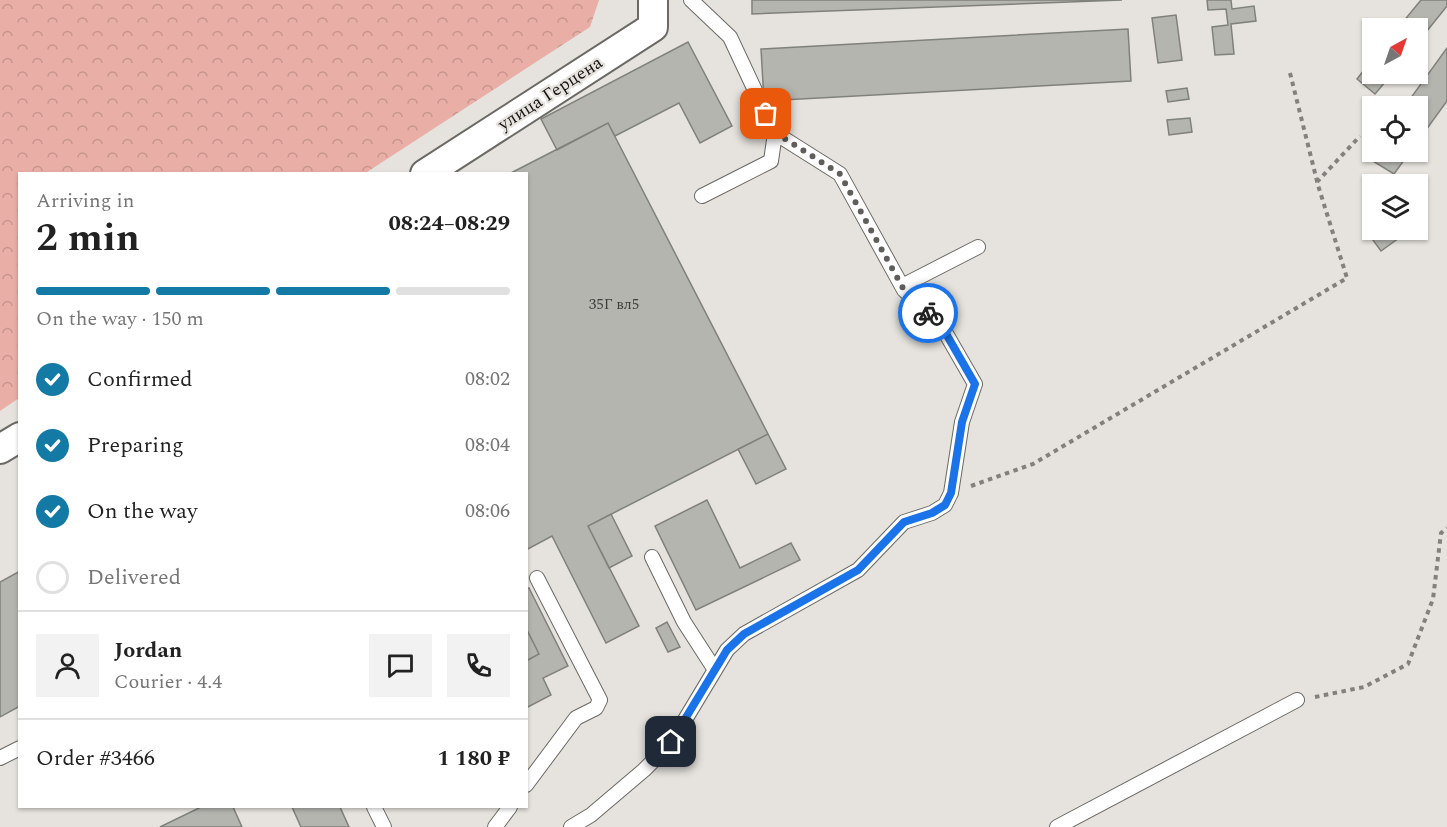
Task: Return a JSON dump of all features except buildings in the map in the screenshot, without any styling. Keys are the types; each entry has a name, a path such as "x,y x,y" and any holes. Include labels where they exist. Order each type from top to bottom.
{"street":[{"name":"улица Герцена","path":"428,172 653,27 653,0"},
{"path":"0,450 18,438"}],"lane":[{"path":"572,827 600,807 671,742 727,650 744,634 858,570 904,522 932,513 945,505 951,493 962,422 975,384 941,325 902,286 840,174 776,133 730,37 691,0"},
{"path":"702,196 771,161 776,133"},
{"path":"902,286 978,247"},
{"path":"652,558 684,622 715,670"},
{"path":"528,782 576,718 596,708 600,700 537,578"},
{"path":"1057,827 1297,700"},
{"path":"0,758 18,749"},
{"path":"375,808 384,827"},
{"path":"495,827 509,808"}],"path":[{"path":"951,493 1033,464 1347,278 1317,182 1290,73"},
{"path":"1317,182 1360,136"},
{"path":"1297,700 1364,687 1408,664 1433,599 1441,533 1447,528"}],"green space":[{"path":"0,0 599,0 590,27 367,172 18,172 18,399 0,411"}],"way so far":[{"path":"766,114 776,133 840,174 904,290 928,313"}],"route":[{"path":"671,742 727,650 744,634 858,570 904,522 932,513 945,505 951,493 962,422 975,384 941,325 928,313"}]}
